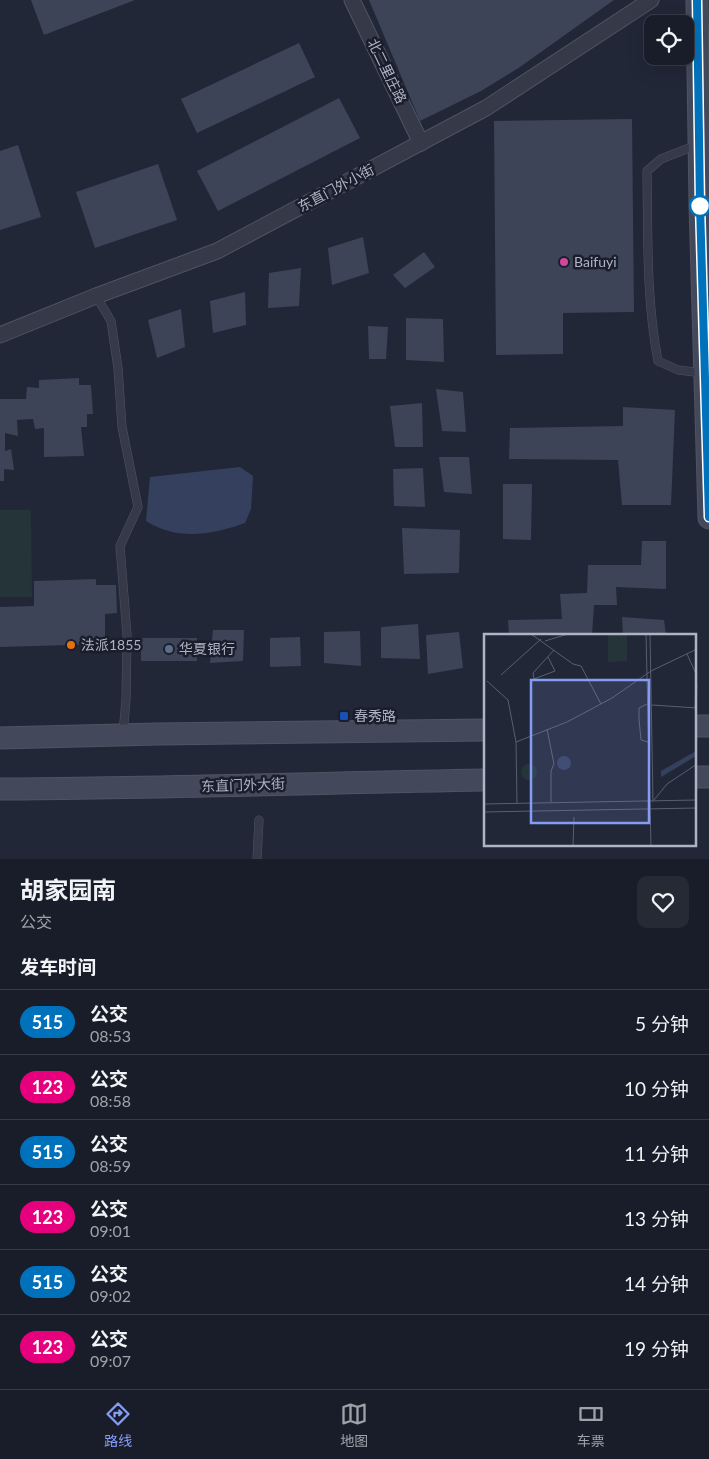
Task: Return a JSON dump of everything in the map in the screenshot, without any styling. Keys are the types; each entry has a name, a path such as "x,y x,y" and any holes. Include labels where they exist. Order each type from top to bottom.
{"main road":[{"path":"697,0 709,518"},
{"path":"696,726 709,726"},
{"path":"0,738 484,730"},
{"path":"696,777 709,777"},
{"name":"东直门外大街","path":"0,789 159,788 484,780"}],"street":[{"name":"北二里庄路","path":"352,0 421,143"},
{"name":"东直门外小街","path":"0,334 96,296 217,252 486,108 651,0"}],"lane":[{"path":"699,144 661,159 647,171 648,236 653,334 658,362 678,370 705,373"},
{"path":"96,296 111,321 118,368 122,427 138,507 120,546 127,635 126,700 123,735"},
{"path":"257,859 259,820"}],"shaded area":[{"path":"0,510 31,510 32,597 0,597"}],"water":[{"path":"240,467 253,476 251,509 245,523 220,531 182,534 158,527 146,521 150,477"}],"building":[{"path":"31,0 135,0 44,35"},
{"path":"369,0 614,0 520,67 481,91 420,121"},
{"path":"299,43 315,77 197,133 181,99"},
{"path":"339,98 360,138 218,211 197,171"},
{"name":"Baifuyi","path":"632,119 634,312 563,313 563,354 496,355 494,121"},
{"path":"18,145 41,217 0,230 0,151"},
{"path":"158,164 177,220 95,248 76,192"},
{"path":"363,237 369,273 332,285 328,248"},
{"path":"424,252 435,267 405,288 393,275"},
{"path":"301,268 299,306 268,308 269,273"},
{"path":"245,292 246,325 213,333 210,301"},
{"path":"181,309 185,347 157,358 148,320"},
{"path":"406,318 443,319 444,362 406,360"},
{"path":"368,326 388,327 386,359 369,359"},
{"path":"79,378 79,385 91,385 93,414 87,414 87,427 81,427 84,456 44,457 44,428 35,429 33,419 17,420 18,436 5,433 5,451 11,449 14,470 4,469 4,481 0,481 0,399 26,399 27,387 39,388 39,380"},
{"path":"436,389 463,392 466,432 442,431"},
{"path":"422,403 423,447 395,447 390,406"},
{"path":"623,407 675,410 671,505 622,505 618,460 509,459 510,428 623,426"},
{"path":"439,457 469,457 472,494 444,492"},
{"path":"423,468 425,507 394,506 393,469"},
{"path":"503,484 532,484 531,540 503,539"},
{"path":"402,528 460,530 459,573 404,574"},
{"path":"642,541 666,541 666,589 616,587 617,605 594,605 592,634 509,634 508,620 562,619 560,594 587,593 588,565 641,565"},
{"path":"96,579 96,585 116,585 117,613 105,614 105,644 0,647 0,607 34,606 34,581"},
{"path":"622,617 664,620 666,634 623,634"},
{"path":"418,624 420,659 381,658 381,627"},
{"path":"213,630 244,630 243,661 210,663"},
{"path":"360,631 361,666 324,663 324,632"},
{"path":"459,632 463,668 428,674 426,635"},
{"path":"300,637 301,666 270,667 270,638"},
{"name":"华夏银行","path":"141,638 197,638 197,661 141,661"}],"bus line":[{"name":"515","path":"697,0 700,205 709,517"}],"place":[{"name":"Baifuyi","path":"564,262"},
{"name":"法派1855","path":"71,645"},
{"name":"华夏银行","path":"169,649"},
{"name":"春秀路","path":"344,716"}]}
